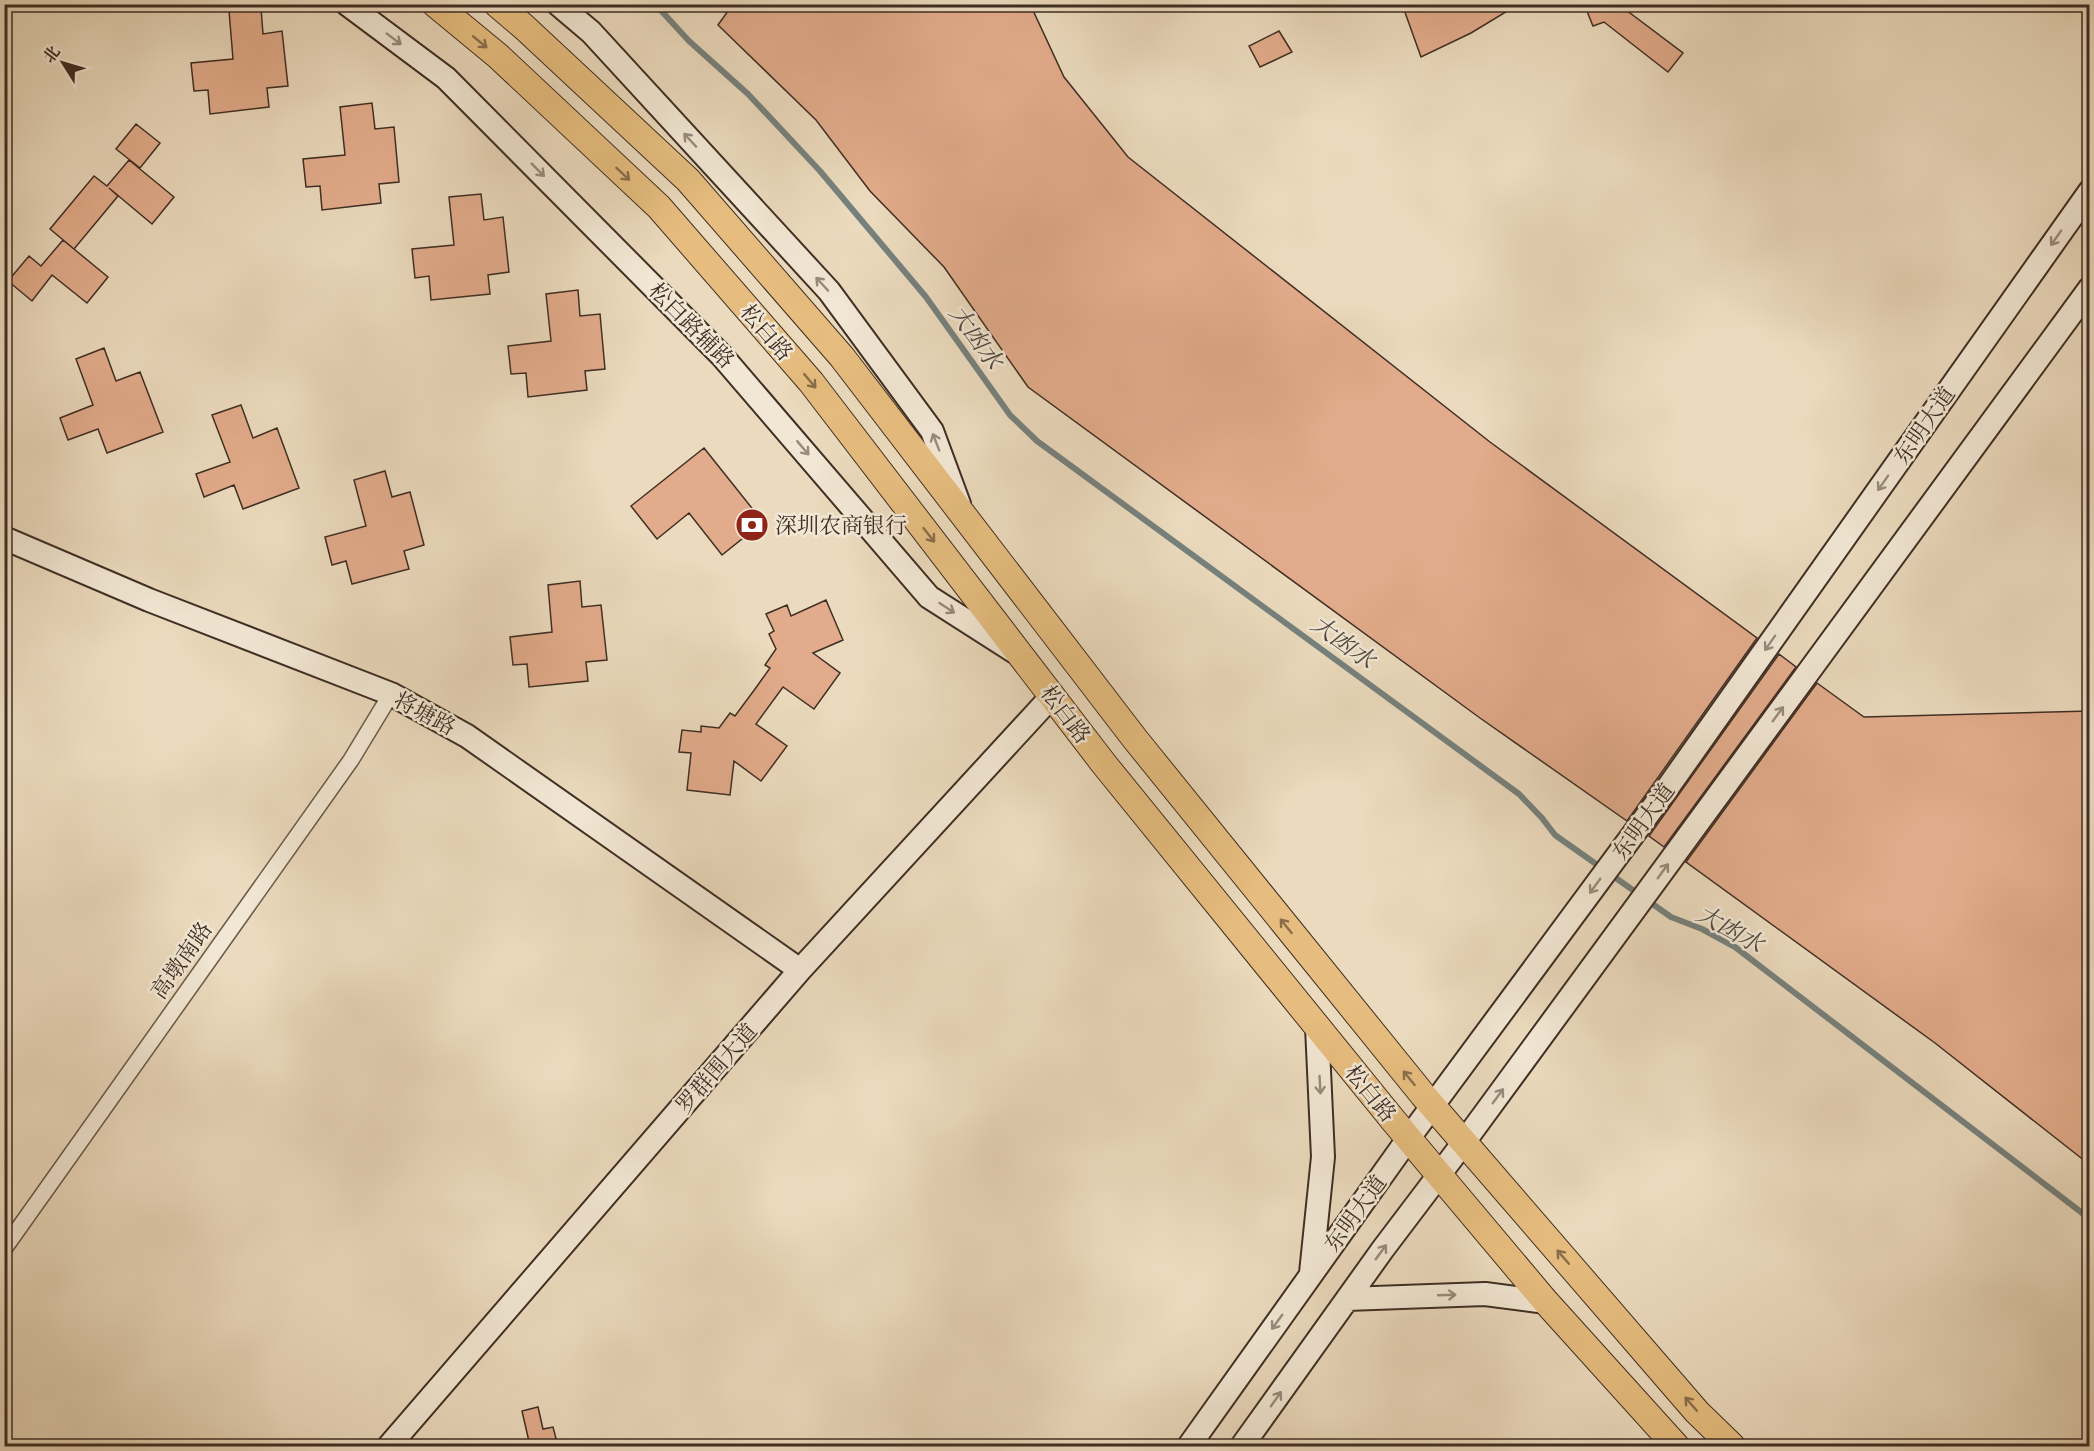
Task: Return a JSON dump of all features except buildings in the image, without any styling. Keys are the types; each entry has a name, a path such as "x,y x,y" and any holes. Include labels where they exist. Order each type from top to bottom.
{"main road":[{"name":"松白路辅路","path":"347,4 446,78 722,356 929,597 1022,657"},
{"name":"松白路","path":"435,4 498,56 659,207 811,382 1104,764 1408,1139 1546,1302 1676,1446"},
{"name":"松白路","path":"497,4 688,180 842,357 1135,739 1432,1106 1697,1412 1732,1446"},
{"path":"558,4 591,32 829,291 932,430 964,516"},
{"name":"东明大道","path":"1189,1446 1408,1139 1673,780 2090,190"},
{"name":"东明大道","path":"1242,1446 1347,1299 2090,288"},
{"name":"将塘路","path":"4,538 149,600 391,694 467,736 800,970"},
{"name":"罗群围大道","path":"388,1446 800,970 1052,696"},
{"path":"1311,1275 1323,1157 1317,1027"},
{"path":"1347,1299 1485,1294 1546,1302"}],"street":[{"name":"高墩南路","path":"4,1249 351,760 391,694"}],"waterway":[{"name":"大凼水","path":"655,4 689,41 748,94 820,171 926,297 1010,415 1037,441 1519,794 1555,835 1671,917 1702,929 1735,947 2090,1219"}],"place":[{"name":"深圳农商银行","path":"752,525"}]}
